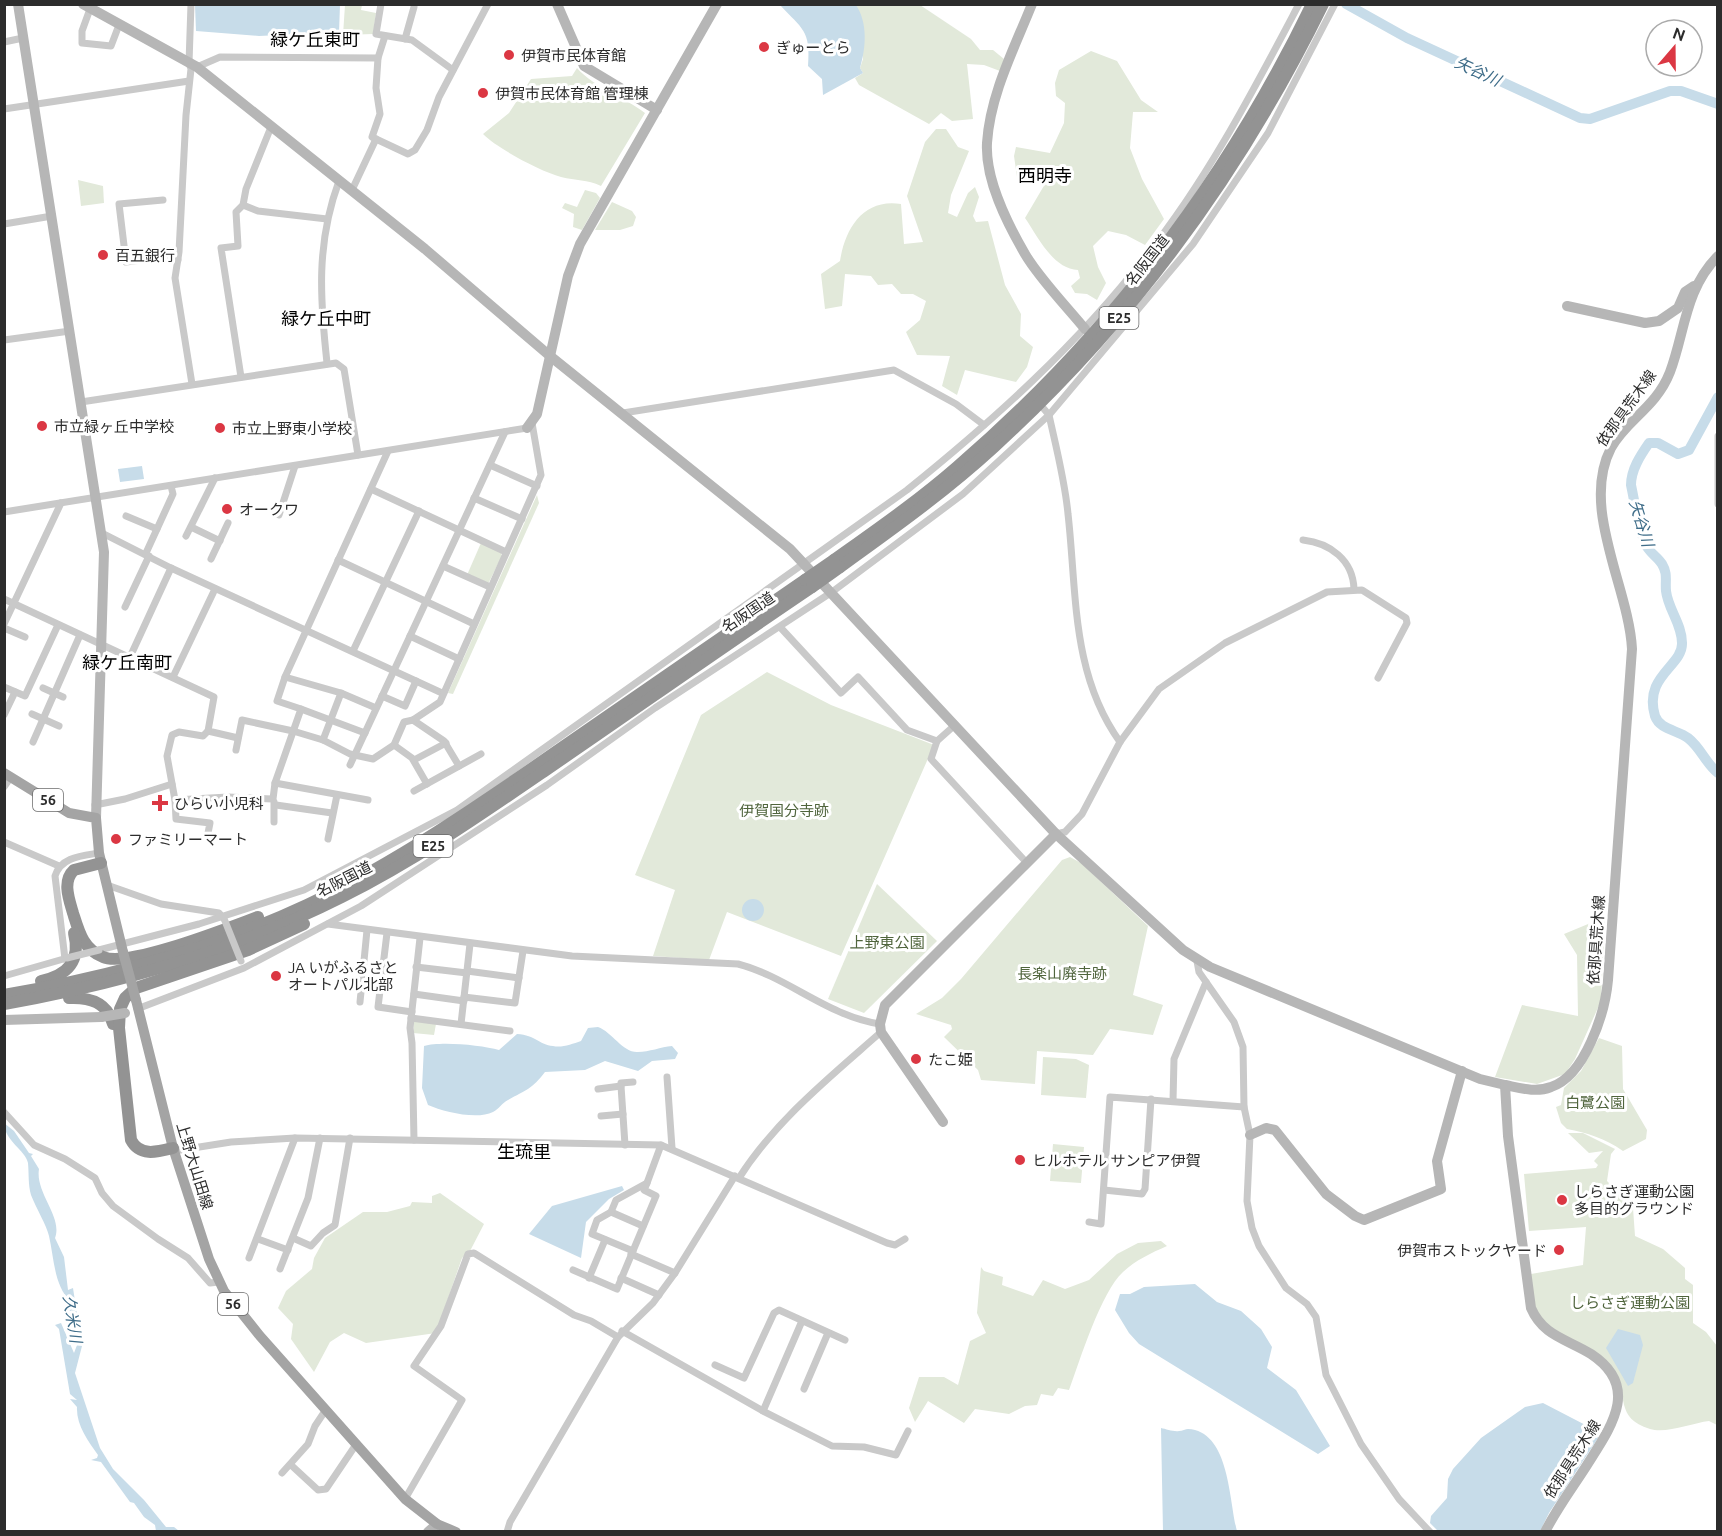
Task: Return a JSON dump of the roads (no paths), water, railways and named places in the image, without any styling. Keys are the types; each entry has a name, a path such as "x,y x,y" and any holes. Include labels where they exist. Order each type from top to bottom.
{"highway":[{"name":"名阪国道","path":"837,564 988,440 1044,387 1120,303 1168,244 1216,176 1267,93 1312,4"},
{"name":"名阪国道","path":"4,995 117,972 236,934 338,889 436,833 932,499 993,448 1075,367 1127,309 1198,219 1238,160 1273,101 1323,4"},
{"name":"名阪国道","path":"4,1006 109,983 199,957 307,914 379,878 477,818 808,583"},
{"path":"100,858 74,870 69,876 67,891 84,944 102,957 122,961 247,921 323,891 436,833"},
{"path":"4,988 54,978 72,966 77,945 62,879 66,870 74,864 100,858"},
{"path":"173,1150 142,1151 131,1140 119,1028 120,1009 125,998 144,985 217,962 277,937 340,903 379,878"},
{"path":"4,1006 80,998 95,1000 105,1008 114,1029 128,1148 133,1154 146,1158 173,1150"}],"main road":[{"name":"56","path":"8,775 69,813 96,818"},
{"name":"上野大山田線","path":"96,818 100,858 106,885 173,1150 209,1259 219,1282 239,1312 355,1446 405,1499 435,1528 456,1532"}],"street":[{"path":"18,4 104,552 102,713 96,818"},
{"path":"191,4 193,65 189,81 176,292 192,384"},
{"path":"381,4 376,34 412,40 453,70"},
{"path":"385,36 378,57 376,88 380,114 372,137 408,154 415,150 427,130 439,97 488,4"},
{"path":"557,4 584,66 657,110"},
{"path":"4,512 505,432 529,425 537,414 568,276 580,244 717,4"},
{"path":"1032,4 1000,83 990,123 987,145 992,180 1026,256 1085,329"},
{"path":"4,976 99,950 122,948 224,918 304,890 457,810 907,490 1027,391 1085,329 1147,256 1172,221 1263,73 1299,4"},
{"path":"4,1020 101,1017 125,1013 136,1004 242,965 328,924 519,803 655,708 832,592 963,494 1047,412 1192,244 1268,133 1335,5"},
{"path":"119,25 111,46 82,43 86,7 193,65 352,190 550,356 623,413 804,563 1056,834 1197,961 1462,1071 1505,1085"},
{"path":"405,39 414,7"},
{"path":"4,42 24,38"},
{"path":"193,65 220,57 378,57"},
{"path":"4,109 189,81"},
{"path":"241,377 221,248 238,246 236,212 243,205 246,189 271,127"},
{"path":"352,190 376,139"},
{"path":"327,363 320,298 327,219 339,181"},
{"path":"163,200 119,204 126,262 149,259 178,260"},
{"path":"243,205 258,211 327,219"},
{"path":"4,224 52,216"},
{"name":"依那具荒木線","path":"1545,1532 1613,1423 1619,1397 1615,1381 1607,1367 1589,1353 1551,1335 1538,1322 1531,1308 1508,1136 1505,1085 1541,1090 1566,1080 1587,1049 1603,1009 1608,980 1632,649 1628,612 1608,545 1602,490 1605,465 1612,447 1648,408 1668,376 1695,286 1718,256"},
{"path":"1567,306 1645,322 1659,321 1678,308 1685,292 1695,286"},
{"path":"4,340 70,331"},
{"path":"81,402 336,363 344,369 358,455"},
{"path":"623,413 894,370 956,404 984,425"},
{"path":"1047,412 1068,512 1076,621 1081,651 1103,718 1120,742"},
{"path":"236,750 242,720 293,731 322,740 355,756 373,759 394,745 404,722 413,720 440,702 442,693 542,475 529,425"},
{"path":"350,765 505,432"},
{"path":"1718,436 1718,504"},
{"path":"365,733 331,718 277,701 285,677 388,451"},
{"path":"490,465 537,486"},
{"path":"279,515 295,466"},
{"path":"186,536 215,478"},
{"path":"125,607 172,494 171,486"},
{"path":"371,489 506,552"},
{"path":"474,498 522,519"},
{"path":"25,638 4,626 61,503"},
{"path":"353,651 419,511"},
{"path":"126,516 157,529"},
{"path":"211,559 228,523"},
{"path":"191,527 220,541"},
{"path":"102,533 215,589 442,693"},
{"path":"1304,540 1326,544 1334,549 1354,579 1354,589"},
{"path":"338,560 474,624"},
{"path":"443,566 490,587"},
{"path":"130,657 171,568"},
{"path":"173,677 215,589"},
{"path":"507,1532 510,1522 620,1334 659,1295 756,1152 783,1120 880,1028 888,1000 1026,862 1056,834 1065,832 1082,814 1120,742 1159,689 1225,643 1327,592 1354,589 1370,593 1406,618 1407,623 1378,678"},
{"path":"4,599 214,697 208,731 203,736 179,732 172,735 167,756 176,819 210,823 207,838"},
{"path":"4,687 25,696 58,625"},
{"path":"780,627 841,693 858,677 908,730 938,741"},
{"path":"33,742 59,696 80,635"},
{"path":"410,636 459,659"},
{"path":"285,677 341,693 376,708"},
{"path":"382,696 405,706 416,681"},
{"path":"43,688 59,696"},
{"path":"4,715 15,692"},
{"path":"322,740 341,693"},
{"path":"274,822 275,783 301,709"},
{"path":"32,714 59,726"},
{"path":"413,720 446,743 459,766"},
{"path":"955,725 938,741 931,759 1026,862"},
{"path":"208,731 238,738"},
{"path":"414,760 446,743"},
{"path":"394,745 414,760 427,784"},
{"path":"414,791 481,754"},
{"path":"4,787 8,775"},
{"path":"275,783 368,800"},
{"path":"95,805 125,799 172,784"},
{"path":"328,839 337,795"},
{"path":"175,800 228,796 332,813"},
{"path":"4,842 59,867"},
{"path":"66,958 54,883 59,867 73,858 100,858"},
{"path":"106,885 161,904 213,911 224,918 242,965"},
{"path":"328,924 523,951 738,964 758,969 827,1007 880,1028 943,1122"},
{"path":"360,1002 367,930"},
{"path":"387,933 378,1007 411,1015 510,1031"},
{"path":"414,1140 411,1015 420,938"},
{"path":"461,1024 471,944"},
{"path":"414,994 515,1003 523,951"},
{"path":"1197,961 1206,982 1234,1022 1242,1040 1244,1107 1250,1135 1248,1216 1259,1246 1286,1288 1307,1304 1316,1317 1326,1375 1361,1444 1399,1499 1430,1532"},
{"path":"416,967 519,978"},
{"path":"1173,1101 1174,1059 1206,982"},
{"path":"1250,1135 1266,1128 1275,1130 1326,1194 1364,1220 1441,1189 1437,1161 1462,1071"},
{"path":"667,1077 672,1148"},
{"path":"598,1089 633,1082"},
{"path":"621,1086 625,1145"},
{"path":"1089,1222 1101,1224 1110,1096 1244,1107"},
{"path":"1104,1190 1142,1194 1145,1190 1151,1099"},
{"path":"4,1112 34,1145 65,1159 95,1178 112,1206 188,1258 210,1283 219,1282"},
{"path":"601,1116 623,1114"},
{"path":"173,1150 231,1142 295,1138 661,1145 887,1244 895,1245 905,1239"},
{"path":"249,1258 295,1138"},
{"path":"280,1269 308,1198 320,1138"},
{"path":"293,1238 311,1246 323,1233 335,1225 350,1138"},
{"path":"573,1270 617,1289 656,1196 644,1191 661,1145"},
{"path":"647,1183 616,1200 611,1212 597,1220 592,1234 675,1273"},
{"path":"611,1212 643,1226"},
{"path":"258,1239 288,1250"},
{"path":"589,1278 605,1240"},
{"path":"405,1499 462,1400 414,1366 441,1326 468,1254 474,1253 574,1314 620,1334 832,1446 864,1447 896,1455 908,1431"},
{"path":"621,1278 659,1295"},
{"path":"715,1365 744,1378 774,1312 779,1310 845,1340"},
{"path":"763,1411 802,1321"},
{"path":"804,1389 828,1332"},
{"path":"282,1473 308,1444 315,1426 326,1411"},
{"path":"291,1465 318,1490 326,1489 355,1446"},
{"path":"428,1532 435,1528"}],"water":[{"path":"195,5 340,5 339,32 259,36 196,31"},
{"path":"780,5 856,5 864,28 865,44 860,68 863,73 823,95 822,79 808,66 809,54 806,37 799,25"},
{"path":"142,466 144,479 120,482 118,469"},
{"path":"753,899 761,902 764,910 761,918 753,921 745,918 742,910 745,902"},
{"path":"598,1027 622,1046 633,1051 672,1046 678,1053 675,1059 652,1061 638,1071 605,1061 585,1070 545,1072 528,1089 506,1101 495,1111 486,1114 461,1114 428,1105 422,1088 424,1046 461,1044 499,1050 517,1034 529,1036 544,1044 560,1046 581,1041 588,1028"},
{"name":"久米川","path":"4,1123 14,1131 29,1153 33,1154 31,1156 39,1169 41,1187 55,1222 55,1238 64,1257 68,1290 73,1288 80,1334 84,1336 80,1337 82,1346 75,1373 100,1448 113,1469 144,1500 166,1527 174,1527 179,1531 156,1531 155,1525 144,1517 134,1503 130,1502 101,1462 91,1460 97,1458 98,1455 83,1432 78,1420 77,1407 70,1399 77,1400 70,1394 59,1329 55,1325 61,1323 74,1353 79,1340 75,1336 68,1303 70,1301 55,1271 48,1232 31,1195 28,1163 7,1135"},
{"path":"622,1186 624,1190 609,1199 586,1222 581,1258 529,1234 552,1206"},
{"path":"1195,1284 1217,1302 1241,1311 1261,1329 1272,1347 1267,1368 1296,1390 1330,1446 1318,1454 1139,1344 1129,1333 1115,1310 1120,1294 1130,1294 1144,1287"},
{"path":"1618,1329 1640,1335 1643,1345 1633,1383 1628,1386 1606,1348"},
{"path":"1543,1403 1597,1431 1598,1438 1549,1513 1540,1531 1438,1531 1430,1523 1431,1516 1447,1498 1448,1479 1453,1469 1481,1438 1525,1407"},
{"path":"1161,1428 1172,1431 1188,1429 1202,1433 1212,1442 1225,1470 1237,1531 1163,1531"}],"waterway":[{"name":"矢谷川","path":"1346,4 1407,38 1580,118 1590,119 1670,91 1681,91 1718,104"},
{"name":"矢谷川","path":"1718,397 1689,450 1678,454 1658,443 1649,443 1639,458 1631,479 1646,546 1664,568 1667,598 1682,643 1677,658 1664,673 1654,691 1655,716 1661,724 1693,742 1718,773"}],"place":[{"name":"ぎゅーとら","path":"764,47"},
{"name":"伊賀市民体育館","path":"509,55"},
{"name":"伊賀市民体育館 管理棟","path":"483,93"},
{"name":"百五銀行","path":"103,255"},
{"name":"市立緑ヶ丘中学校","path":"42,426"},
{"name":"市立上野東小学校","path":"220,428"},
{"name":"オークワ","path":"227,509"},
{"name":"ひらい小児科","path":"160,803"},
{"name":"ファミリーマート","path":"116,839"},
{"name":"JA いがふるさと オートパル北部","path":"276,976"},
{"name":"たこ姫","path":"916,1059"},
{"name":"ヒルホテル サンピア伊賀","path":"1020,1160"},
{"name":"しらさぎ運動公園 多目的グラウンド","path":"1562,1200"},
{"name":"伊賀市ストックヤード","path":"1559,1250"}],"district":[{"name":"緑ケ丘東町","path":"315,39"},
{"name":"西明寺","path":"1045,175"},
{"name":"緑ケ丘中町","path":"326,318"},
{"name":"緑ケ丘南町","path":"127,662"},
{"name":"生琉里","path":"524,1151"}],"park label":[{"name":"伊賀国分寺跡","path":"784,810"},
{"name":"上野東公園","path":"887,942"},
{"name":"長楽山廃寺跡","path":"1062,973"},
{"name":"白鷺公園","path":"1595,1102"},
{"name":"しらさぎ運動公園","path":"1630,1302"}]}
